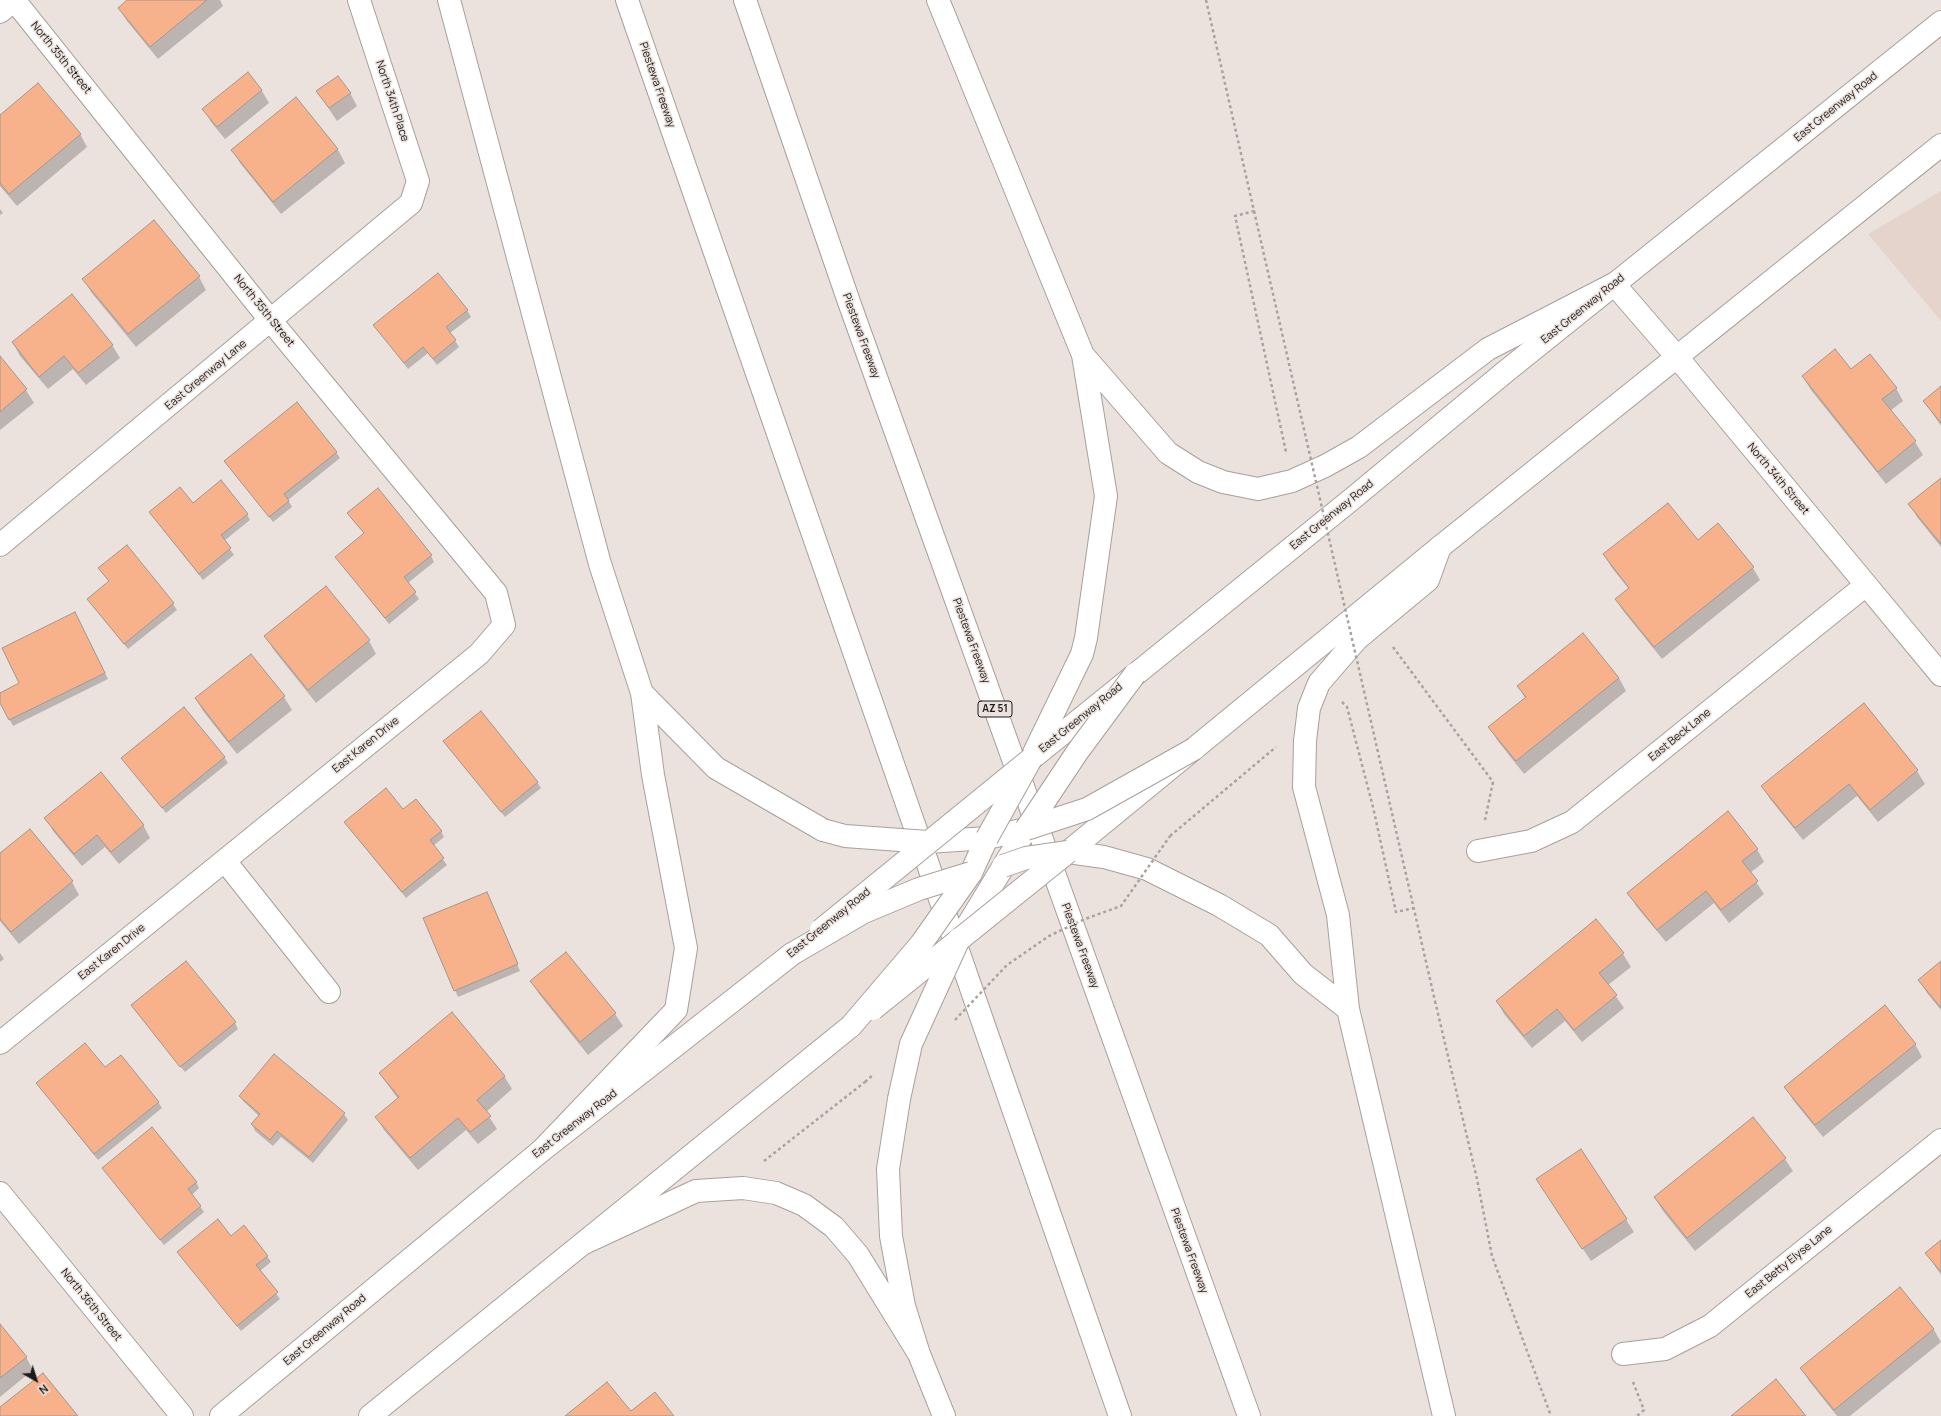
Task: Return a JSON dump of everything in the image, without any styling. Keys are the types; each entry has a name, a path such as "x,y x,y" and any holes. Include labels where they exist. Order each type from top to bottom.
{"main road":[{"path":"0,12 14,0"},
{"name":"North 35th Street","path":"14,0 271,320 496,592 504,626"},
{"name":"North 34th Place","path":"359,0 418,181 411,203"},
{"path":"449,0 600,564 642,693 653,775 686,948 676,1010 541,1151"},
{"name":"Piestewa Freeway","path":"627,0 1120,1416"},
{"name":"Piestewa Freeway","path":"745,0 849,302 1248,1416"},
{"path":"851,1026 921,944 971,873 987,838 1031,759 1082,654 1086,638 1106,496 1083,355 938,0"},
{"name":"East Greenway Road","path":"221,1416 541,1151 792,954 1614,284 1941,22"},
{"path":"370,1416 1068,852 1440,547 1941,145"},
{"name":"East Greenway Lane","path":"0,545 411,203"},
{"path":"1083,355 1168,453 1198,472 1223,482 1258,489 1292,481 1359,447 1488,349 1614,284"},
{"name":"North 34th Street","path":"1614,284 1677,357 1941,675"},
{"path":"1440,547 1428,580 1357,639 1319,683 1309,708 1305,741 1304,787 1338,915 1348,1009 1444,1416"},
{"name":"East Beck Lane","path":"1478,851 1531,841 1572,822 1866,585"},
{"name":"East Karen Drive","path":"0,1044 479,654 504,626"},
{"path":"944,1416 920,1354 904,1306 891,1236 888,1169 898,1099 911,1044 959,939 1003,866 1078,750 1135,674"},
{"path":"642,693 716,768 823,830 845,836 928,842 987,838 1026,829 1087,808 1194,749"},
{"path":"792,954 864,912 919,889 971,873 1003,866 1026,858 1068,852 1104,857 1147,869 1219,905 1269,935 1303,974 1348,1009"},
{"path":"225,861 329,992"},
{"name":"East Betty Elyse Lane","path":"1623,1354 1665,1349 1710,1326 1941,1140"},
{"path":"584,1243 696,1191 743,1188 776,1193 804,1205 834,1228 858,1255 920,1354"},
{"name":"North 36th Street","path":"0,1193 182,1416"}],"path":[{"path":"1206,0 1477,1179 1492,1256 1552,1416"},
{"path":"1254,211 1235,216 1288,459"},
{"path":"1390,643 1493,782 1478,851"},
{"path":"1357,667 1361,661"},
{"path":"1339,698 1347,707 1373,807 1396,912 1414,908"},
{"path":"951,1022 958,1019 1007,965 1049,936 1085,919 1121,906 1170,836 1285,740 1305,741"},
{"path":"743,1188 748,1174 876,1073"},
{"path":"1623,1354 1644,1410 1637,1416"}],"shaded area":[{"path":"1941,191 1941,321 1868,234"}],"building":[{"path":"127,0 207,0 150,47 118,8"},
{"path":"248,72 262,90 217,127 202,109"},
{"path":"338,76 351,93 329,108 316,91"},
{"path":"38,83 81,134 9,194 0,183 0,115"},
{"path":"296,97 338,149 273,202 231,150"},
{"path":"154,220 200,276 128,334 82,279"},
{"path":"438,273 468,310 446,327 456,340 433,359 423,347 404,363 373,325"},
{"path":"72,294 113,345 78,373 64,356 39,377 12,342"},
{"path":"1835,349 1851,369 1870,354 1897,388 1882,399 1916,441 1878,472 1802,376"},
{"path":"0,356 27,389 0,412"},
{"path":"1941,386 1941,423 1923,401"},
{"path":"297,402 337,452 284,494 289,501 269,517 224,461"},
{"path":"1941,478 1941,544 1908,504"},
{"path":"221,480 248,514 221,535 231,548 199,574 149,512 180,487 193,503"},
{"path":"378,488 432,555 404,577 416,592 385,618 335,557 364,533 347,513"},
{"path":"1668,503 1698,540 1718,523 1754,567 1654,647 1615,599 1629,588 1603,554"},
{"path":"127,545 174,603 124,644 87,599 109,581 98,568"},
{"path":"326,586 370,640 308,690 264,636"},
{"path":"75,612 105,673 9,720 0,703 0,693 19,683 2,648"},
{"path":"1583,633 1619,678 1516,761 1488,727 1526,697 1517,686"},
{"path":"251,654 285,696 229,742 195,698"},
{"path":"1864,703 1918,770 1870,810 1849,784 1795,828 1761,786"},
{"path":"184,707 225,757 162,808 121,758"},
{"path":"481,711 538,782 501,812 443,741"},
{"path":"101,772 144,825 111,852 97,835 74,854 44,818"},
{"path":"386,788 403,809 416,799 442,831 430,840 444,858 402,892 344,822"},
{"path":"1728,811 1758,849 1742,861 1758,881 1721,910 1706,891 1657,930 1627,893"},
{"path":"30,829 73,881 11,932 0,919 0,853"},
{"path":"487,892 518,964 454,991 423,918"},
{"path":"1596,919 1624,953 1599,973 1617,995 1574,1030 1557,1009 1524,1036 1496,1001"},
{"path":"566,952 616,1013 580,1042 530,981"},
{"path":"186,961 236,1022 180,1067 131,1005"},
{"path":"1941,961 1941,1008 1918,980"},
{"path":"1885,1005 1916,1044 1815,1125 1784,1087"},
{"path":"452,1012 505,1076 477,1100 491,1116 470,1132 458,1118 410,1158 375,1117 399,1097 379,1073"},
{"path":"85,1043 105,1067 121,1055 159,1102 94,1154 36,1083"},
{"path":"274,1054 345,1113 309,1157 277,1131 270,1140 251,1124 260,1114 239,1096"},
{"path":"1753,1117 1786,1158 1687,1238 1654,1197"},
{"path":"152,1127 197,1182 188,1189 201,1206 160,1240 102,1168"},
{"path":"1581,1149 1627,1219 1582,1249 1536,1179"},
{"path":"218,1219 231,1236 244,1225 268,1256 256,1265 278,1292 237,1326 177,1252"},
{"path":"1941,1240 1941,1272 1925,1253"},
{"path":"1900,1287 1934,1329 1834,1410 1800,1368"},
{"path":"0,1324 27,1357 0,1378"},
{"path":"43,1373 78,1416 0,1416 0,1407"},
{"path":"1776,1379 1806,1416 1731,1416"},
{"path":"607,1382 631,1411 655,1392 674,1416 565,1416"}]}
